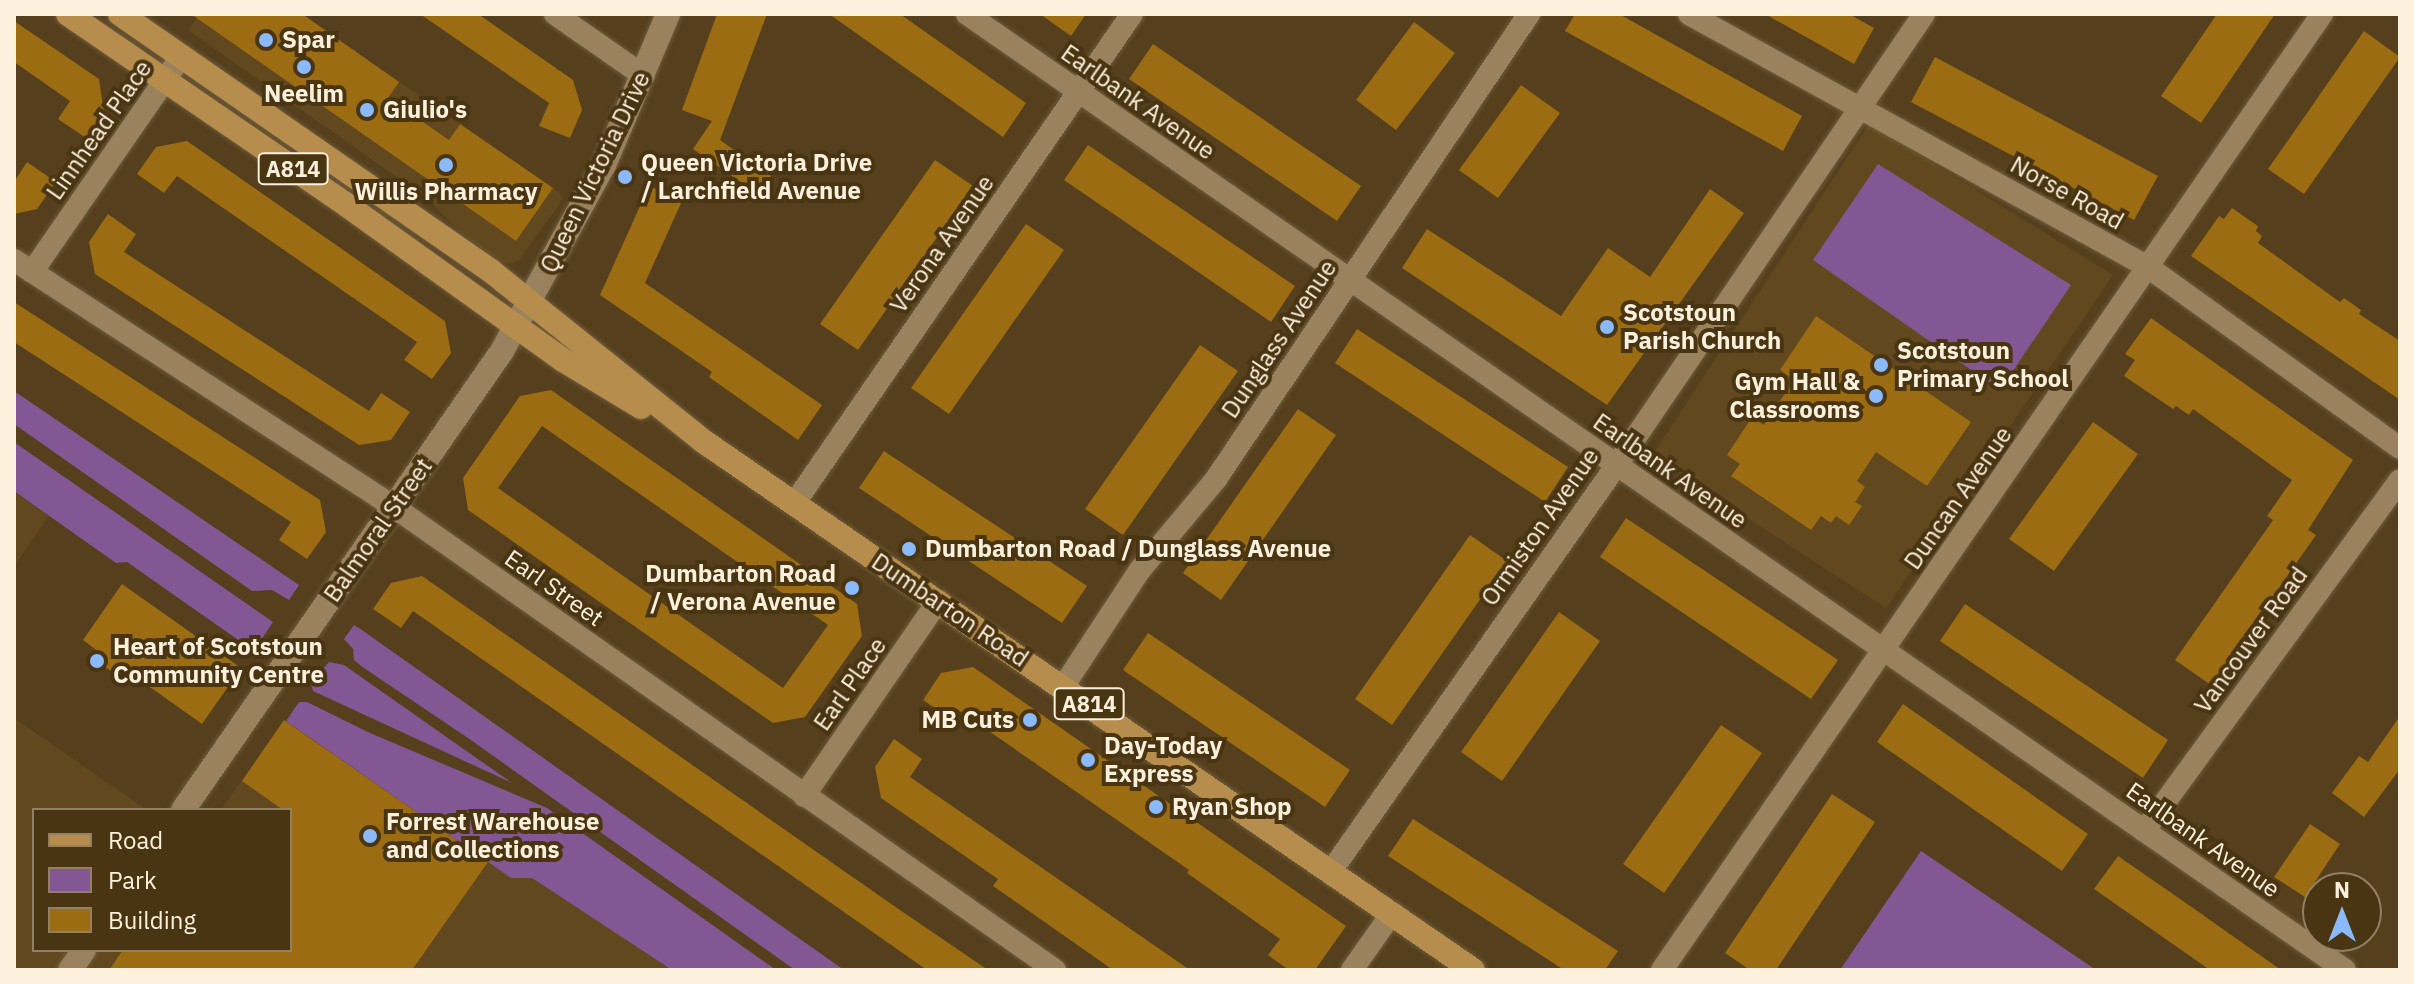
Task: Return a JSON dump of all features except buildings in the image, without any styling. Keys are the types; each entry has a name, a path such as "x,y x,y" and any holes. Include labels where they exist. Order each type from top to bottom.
{"main road":[{"name":"Dumbarton Road","path":"68,14 563,360 703,441"},
{"name":"Dumbarton Road","path":"120,14 531,301 703,441 1332,870 1473,970"}],"street":[{"path":"555,14 644,76"},
{"name":"Queen Victoria Drive","path":"517,327 604,165 668,14"},
{"name":"Earlbank Avenue","path":"967,14 2345,970"},
{"name":"Verona Avenue","path":"794,504 1132,14"},
{"name":"Dunglass Avenue","path":"1063,687 1140,570 1216,479 1529,14"},
{"name":"Norse Road","path":"1689,14 2148,267 2400,448"},
{"name":"Ormiston Avenue","path":"1332,870 1616,466 1924,14"},
{"name":"Duncan Avenue","path":"1662,970 2322,14"},
{"name":"Linnhead Place","path":"23,266 181,57"},
{"name":"Earl Street","path":"23,266 394,507 1055,970"},
{"name":"Balmoral Street","path":"184,808 517,327"},
{"name":"Vancouver Road","path":"2144,831 2400,480"},
{"name":"Earl Place","path":"804,796 938,601"},
{"path":"1352,970 1392,913"},
{"path":"70,970 83,952"}],"shaded area":[{"path":"200,14 302,14 560,193 563,199 519,260 510,264 499,262 461,233 428,199 188,30"},
{"name":"Scotstoun Primary School","path":"1869,124 2113,275 1886,608 1652,456"},
{"path":"14,491 49,516 14,566"},
{"path":"14,718 144,808 32,808 32,952 292,952 292,808 222,808 284,720 488,862 532,878 672,970 14,970"}],"green space":[{"path":"1878,164 2071,285 2000,390 1813,260"},
{"path":"14,391 299,585 289,600 272,590 252,591 14,424"},
{"path":"14,442 273,622 254,651 127,562 116,563 14,491"},
{"path":"354,625 844,970 795,970 468,738 361,666 354,660 353,649 344,639"},
{"path":"329,662 344,665 512,783 313,691 311,684"},
{"path":"299,702 307,702 370,733 547,808 776,970 672,970 532,878 511,878 286,721"},
{"path":"1921,851 2096,970 1840,970"}],"place":[{"name":"Spar","path":"266,40"},
{"name":"Neelim","path":"304,67"},
{"name":"Giulio's","path":"367,110"},
{"name":"Willis Pharmacy","path":"446,165"},
{"name":"Queen Victoria Drive / Larchfield Avenue","path":"625,177"},
{"name":"Scotstoun Parish Church","path":"1607,327"},
{"name":"Scotstoun Primary School","path":"1881,365"},
{"name":"Gym Hall & Classrooms","path":"1876,396"},
{"name":"Dumbarton Road / Dunglass Avenue","path":"909,549"},
{"name":"Dumbarton Road / Verona Avenue","path":"852,588"},
{"name":"Heart of Scotstoun Community Centre","path":"97,661"},
{"name":"MB Cuts","path":"1030,720"},
{"name":"Day-Today Express","path":"1088,760"},
{"name":"Ryan Shop","path":"1156,807"},
{"name":"Forrest Warehouse and Collections","path":"370,836"}]}
